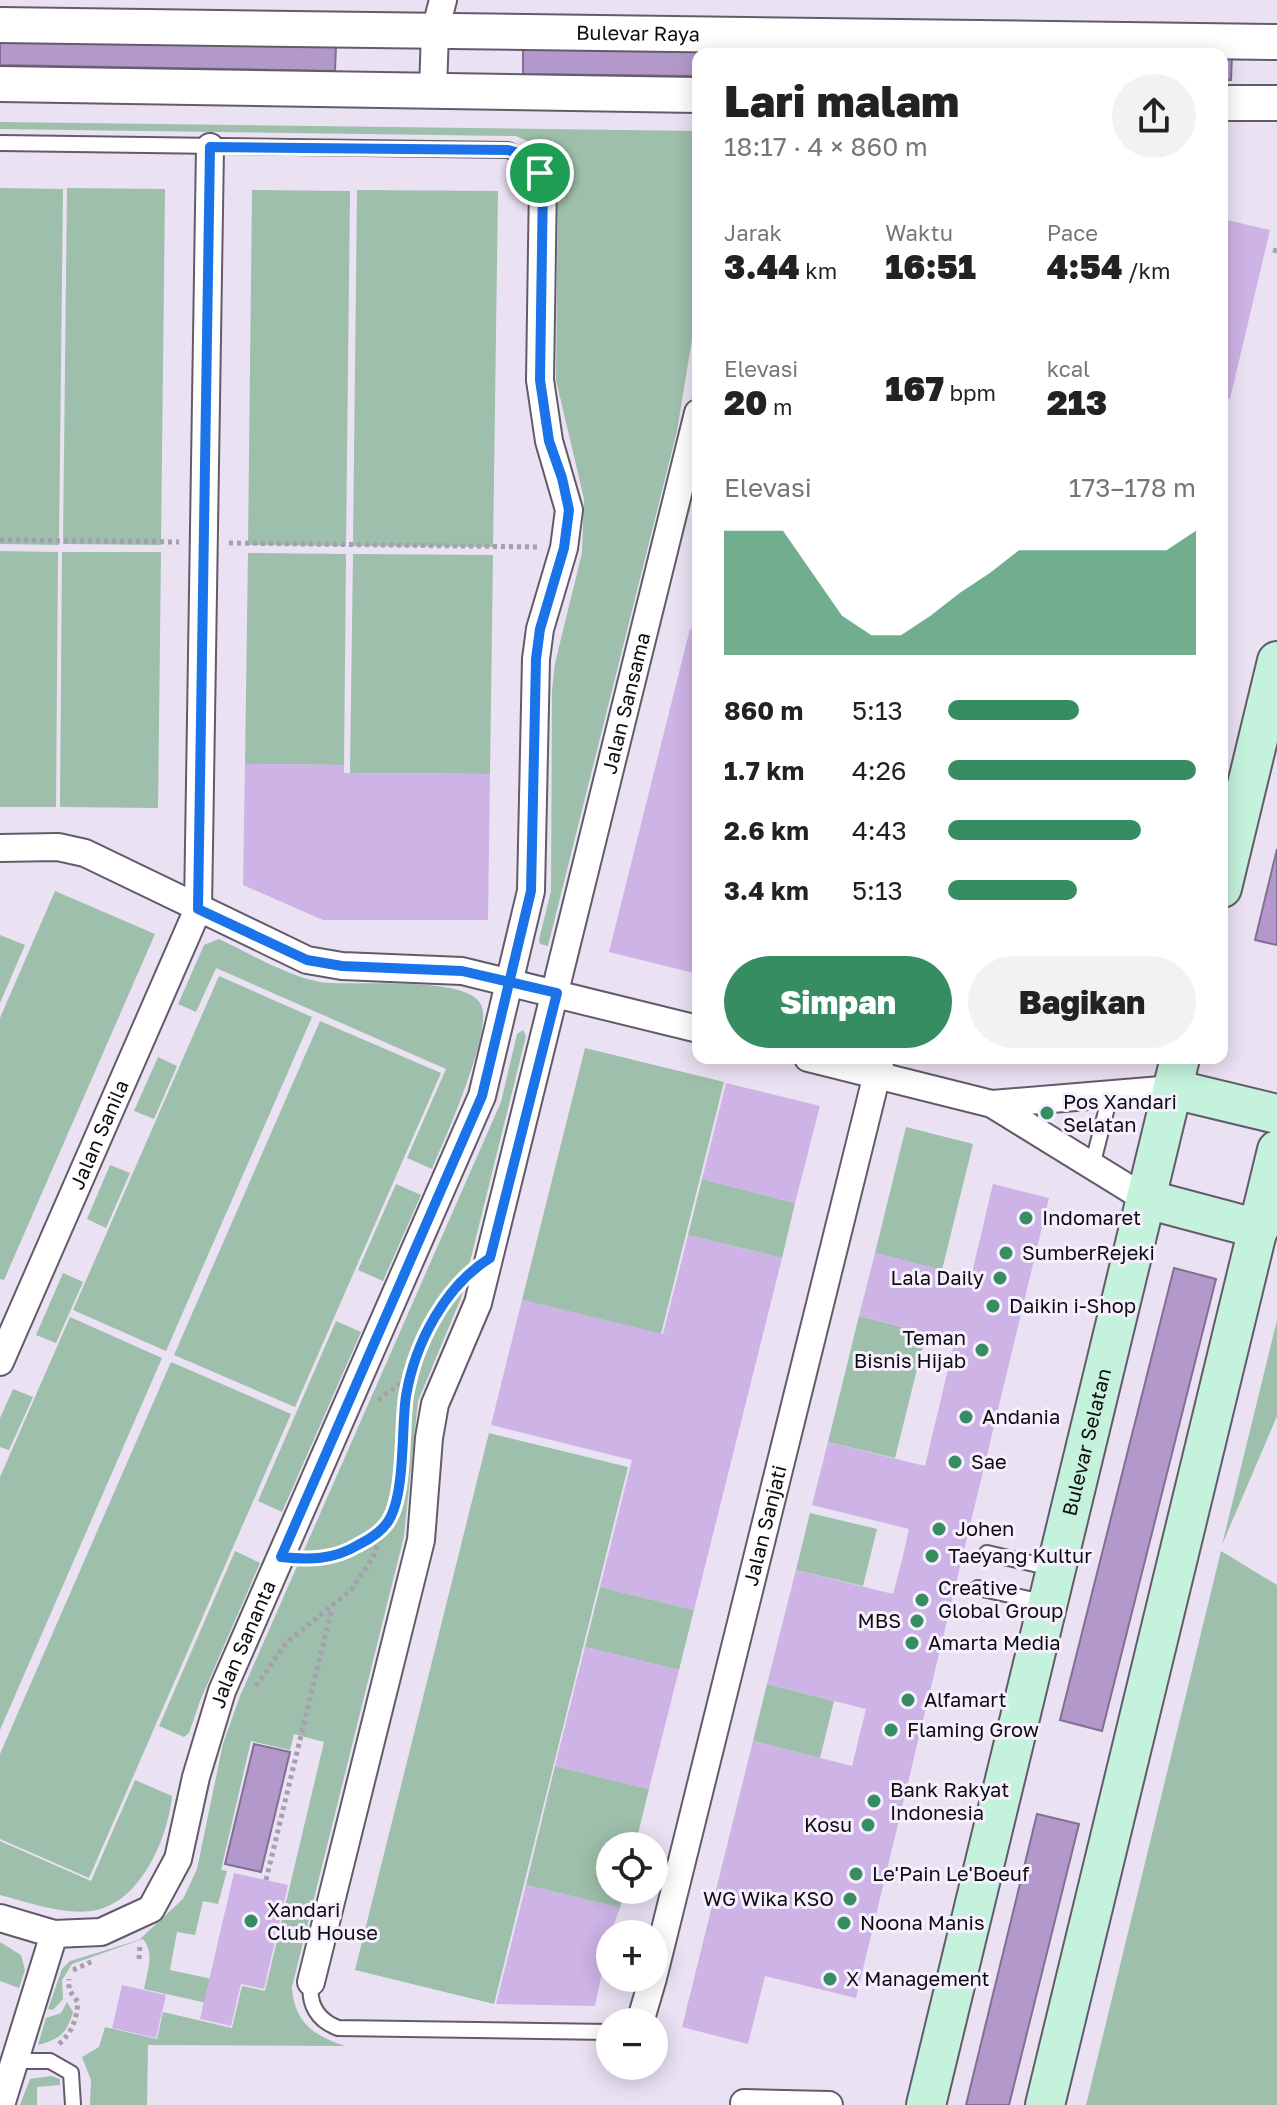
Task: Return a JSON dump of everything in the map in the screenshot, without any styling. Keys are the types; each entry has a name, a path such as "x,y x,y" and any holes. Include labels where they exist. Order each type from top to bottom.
{"main road":[{"path":"1228,863 1277,661"},
{"path":"1176,1073 1277,1114"},
{"name":"Bulevar Selatan","path":"926,2105 1176,1073"},
{"path":"1045,2105 1275,1166"},
{"path":"1146,1199 1259,1229"}],"street":[{"name":"Bulevar Raya","path":"0,25 439,15 1277,42"},
{"path":"433,91 439,15"},
{"path":"0,84 692,95"},
{"path":"1228,103 1277,103"},
{"path":"198,909 210,147"},
{"path":"513,981 531,891 536,659 540,629 564,548 569,510 549,441 540,380 543,182"},
{"name":"Jalan Sansama","path":"557,993 692,438"},
{"path":"0,848 58,847 76,850 307,960 342,966 462,971 513,981 692,1027"},
{"name":"Jalan Sanila","path":"0,1362 198,909"},
{"name":"Jalan Sananta","path":"0,1918 54,1934 101,1932 151,1909 178,1859 196,1777 222,1691 482,1096 513,981"},
{"path":"311,1982 421,1540 429,1438 435,1404 478,1303 557,993"},
{"path":"855,1064 878,1067 949,1093 992,1104 1146,1199"},
{"name":"Jalan Sanjati","path":"668,1920 878,1067"},
{"path":"992,1104 1111,1092 1176,1073"},
{"path":"1,2105 25,2061 54,1934"},
{"path":"744,2103 829,2105"}],"lane":[{"path":"0,143 508,150 529,159 543,182"},
{"path":"1092,1166 1111,1092"},
{"path":"987,1553 1052,1586"},
{"path":"978,1588 1052,1586"},
{"path":"311,1982 309,1993 316,2013 338,2028 596,2032"},
{"path":"25,2061 50,2061 71,2073 73,2105"}],"path":[{"path":"0,540 564,548"},
{"path":"405,1411 413,1370 434,1321 451,1291 468,1271 490,1258"},
{"path":"247,1698 286,1643 351,1590 373,1558 397,1487"},
{"path":"281,1557 328,1559 372,1537 387,1523"},
{"path":"266,1880 333,1607"},
{"path":"129,1949 151,1936"},
{"path":"139,1959 140,1945"},
{"path":"25,2061 72,2032 78,2002 69,1990 69,1977 75,1968 105,1957"}],"green space":[{"path":"0,122 692,131 692,339 677,431 548,946 540,944 539,940 551,891 552,690 555,663 582,553 584,499 556,380 558,177 541,147 516,136 0,129"},
{"path":"0,188 63,189 59,545 0,544"},
{"path":"67,188 165,189 161,545 63,544"},
{"path":"252,190 350,191 346,546 248,545"},
{"path":"357,190 498,191 493,547 353,546"},
{"path":"0,551 58,552 56,807 0,807"},
{"path":"62,552 161,552 158,808 60,807"},
{"path":"248,553 346,554 344,765 245,764"},
{"path":"353,554 493,555 490,774 350,773"},
{"path":"55,891 155,934 4,1280 0,1279 0,1018"},
{"path":"0,935 25,945 0,1003"},
{"path":"219,939 281,969 320,982 435,986 473,997 482,1007 480,1040 432,1169 407,1158 446,1069 216,968 196,1012 178,1004 204,945"},
{"path":"219,976 312,1017 166,1351 73,1310"},
{"path":"320,1021 441,1073 295,1407 174,1355"},
{"path":"523,1030 526,1036 461,1298 418,1401 404,1536 292,1987 297,2010 308,2026 345,2046 148,2045 147,2105 90,2105 91,2080 82,2057 99,2047 105,2027 157,2039 163,2012 232,2028 242,1986 265,1991 324,1742 294,1734 290,1750 251,1741 221,1870 227,1871 218,1904 203,1901 195,1935 177,1932 170,1970 226,1982 220,2006 144,1989 149,1950 143,1939 72,1964 62,1980 63,1999 53,2010 48,2009 62,1969 70,1961 139,1940 183,1899 197,1869 223,1744 240,1696 501,1102 517,1034"},
{"path":"585,1048 724,1082 661,1334 522,1300"},
{"path":"158,1057 177,1066 154,1119 134,1111"},
{"path":"906,1127 973,1144 942,1270 875,1253"},
{"path":"110,1165 130,1173 106,1228 87,1219"},
{"path":"702,1179 795,1203 782,1258 688,1235"},
{"path":"396,1184 421,1195 383,1281 358,1270"},
{"path":"63,1273 83,1282 56,1343 36,1335"},
{"path":"859,1316 926,1333 895,1458 828,1442"},
{"path":"70,1317 162,1358 0,1730 0,1477"},
{"path":"1277,1320 1277,1416 1222,1545"},
{"path":"336,1321 361,1332 282,1512 258,1501"},
{"path":"171,1362 291,1414 89,1878 0,1839 0,1754"},
{"path":"13,1389 33,1397 9,1450 0,1447 0,1418"},
{"path":"489,1433 628,1467 494,2004 355,1970"},
{"path":"810,1513 877,1529 863,1586 796,1570"},
{"path":"235,1551 260,1563 189,1733 184,1737 159,1726"},
{"path":"1221,1551 1277,1585 1277,2105 1086,2105"},
{"path":"600,1587 694,1610 679,1670 585,1647"},
{"path":"767,1684 834,1701 820,1758 753,1741"},
{"path":"555,1766 649,1789 638,1832 596,1832 596,1902 526,1885"},
{"path":"135,1780 172,1796 158,1849 137,1883 124,1896 108,1906 80,1912 0,1895 0,1841 91,1881"},
{"path":"0,1942 21,1955 25,1970 19,1988 0,1981"},
{"path":"67,2002 73,2012 65,2030 52,2040 38,2045 46,2018 61,2013"},
{"path":"51,2076 60,2079 60,2085 37,2087 37,2105 20,2105 30,2079"}],"shaded area":[{"path":"0,39 336,45 335,71 0,65"},
{"path":"523,48 692,49 692,76 523,74"},
{"path":"1228,54 1232,54 1231,80 1228,80"},
{"path":"1277,849 1277,945 1255,940"},
{"path":"1174,1268 1216,1279 1102,1731 1060,1720"},
{"path":"254,1744 290,1752 261,1872 225,1864"},
{"path":"1037,1814 1079,1824 1009,2105 966,2105"}],"building":[{"path":"1228,220 1270,230 1228,399"},
{"path":"690,629 692,629 692,973 609,952"},
{"path":"245,764 344,765 344,773 490,774 488,920 323,920 243,885"},
{"path":"726,1083 820,1106 795,1203 702,1179"},
{"path":"993,1184 1049,1198 856,1998 765,1976 748,2044 682,2027 753,1741 852,1766 866,1709 767,1684 796,1570 893,1594 902,1560 909,1529 812,1505 828,1442 925,1466 955,1340 859,1316 875,1253 971,1277"},
{"path":"688,1235 782,1258 694,1610 600,1587 632,1460 491,1425 522,1300 663,1334"},
{"path":"585,1647 679,1670 649,1789 555,1766"},
{"name":"Xandari Club House","path":"234,1873 288,1885 264,1989 241,1984 231,2026 200,2019"},
{"path":"526,1885 620,1908 615,1920 596,1920 598,1992 595,2006 496,2004"},
{"path":"122,1985 166,1995 156,2038 112,2028"}],"place":[{"name":"Pos Xandari Selatan","path":"1047,1113"},
{"name":"Indomaret","path":"1026,1218"},
{"name":"SumberRejeki","path":"1006,1253"},
{"name":"Lala Daily","path":"1000,1278"},
{"name":"Daikin i-Shop","path":"993,1306"},
{"name":"Teman Bisnis Hijab","path":"982,1350"},
{"name":"Andania","path":"966,1417"},
{"name":"Sae","path":"955,1462"},
{"name":"Johen","path":"939,1529"},
{"name":"Taeyang Kultur","path":"932,1556"},
{"name":"Creative Global Group","path":"922,1600"},
{"name":"MBS","path":"917,1621"},
{"name":"Amarta Media","path":"912,1643"},
{"name":"Alfamart","path":"908,1700"},
{"name":"Flaming Grow","path":"891,1730"},
{"name":"Bank Rakyat Indonesia","path":"874,1801"},
{"name":"Kosu","path":"868,1825"},
{"name":"Le'Pain Le'Boeuf","path":"856,1874"},
{"name":"WG Wika KSO","path":"850,1899"},
{"name":"Xandari Club House","path":"251,1921"},
{"name":"Noona Manis","path":"844,1923"},
{"name":"X Management","path":"830,1979"}],"route":[{"path":"540,173 523,154 508,150 210,147 198,909 307,960 342,966 462,971 513,981 557,993 490,1258 468,1271 451,1291 413,1370 406,1395 400,1475 387,1523 351,1550 328,1559 281,1557 482,1096 513,981 531,891 536,659 540,629 564,548 569,510 549,441 540,380 543,182 540,173"}]}
